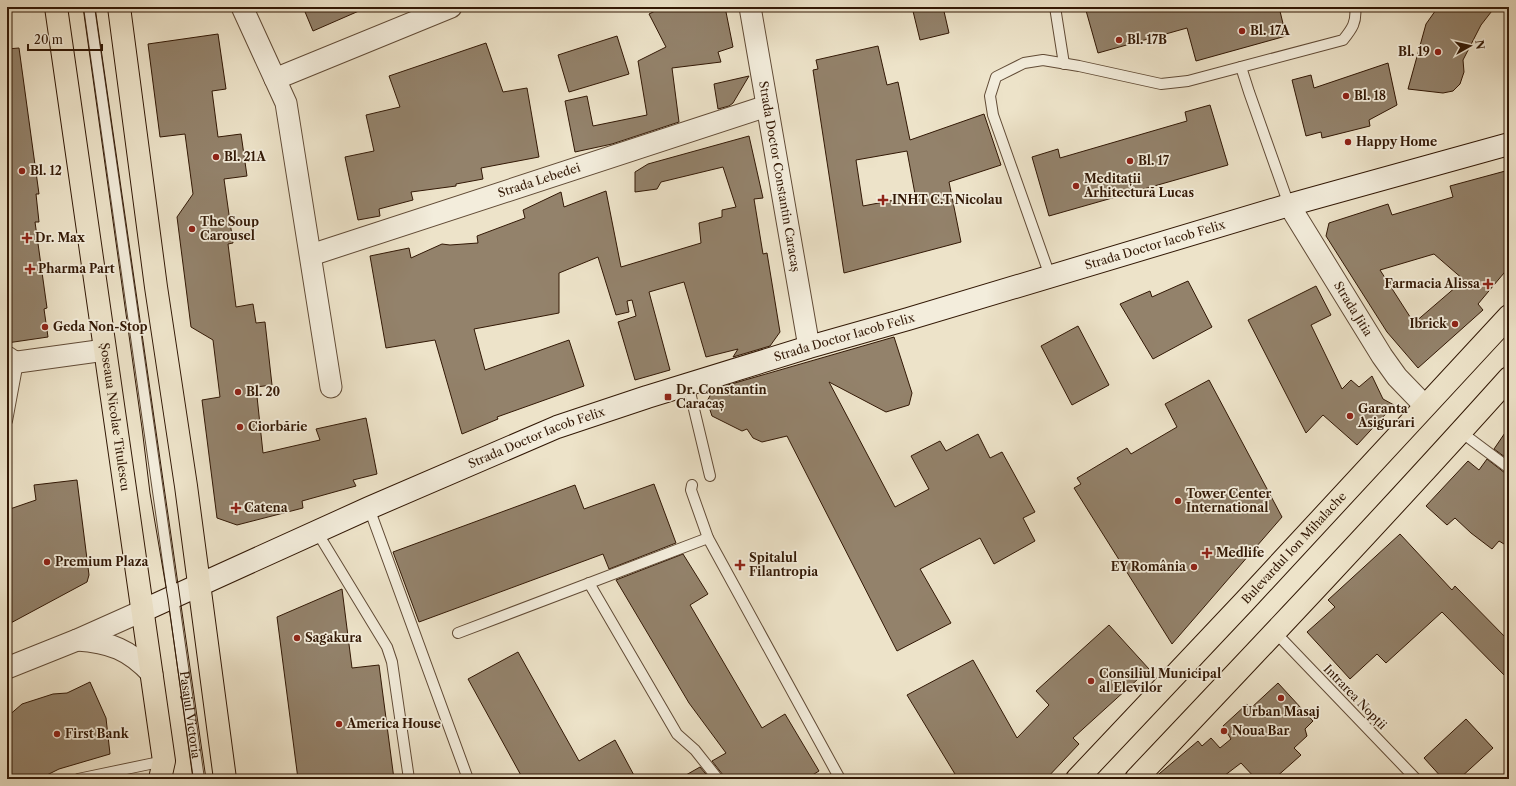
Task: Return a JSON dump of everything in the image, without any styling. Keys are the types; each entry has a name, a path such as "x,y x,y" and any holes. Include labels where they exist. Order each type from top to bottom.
{"main road":[{"name":"Șoseaua Nicolae Titulescu","path":"56,7 152,674 163,773"},
{"path":"122,7 156,287 200,585 225,778"},
{"name":"Bulevardul Ion Mihalache","path":"1076,779 1245,601 1509,316"},
{"path":"1136,779 1275,632 1461,432 1509,378"}],"street":[{"path":"242,7 286,103 312,255 331,387"},
{"path":"275,79 452,7"},
{"name":"Strada Doctor Constantin Caracaș","path":"750,7 809,347"},
{"name":"Strada Lebedei","path":"312,255 767,106"},
{"name":"Strada Doctor Iacob Felix","path":"142,610 369,508 557,427 688,384 809,347 908,319 1289,205 1509,144"},
{"name":"Strada Jitia","path":"1289,205 1382,356 1397,377 1425,406"},
{"path":"13,359 105,350"},
{"path":"7,668 77,640 142,610"},
{"path":"77,640 104,643 126,651 143,664 152,674"}],"lane":[{"path":"89,7 150,440 174,596"},
{"path":"1055,7 1064,64"},
{"path":"1050,276 992,115 990,96 996,77 1024,63 1043,60 1161,84 1188,81 1343,40 1353,27 1356,13 1354,7"},
{"path":"1241,67 1289,205"},
{"path":"7,421 13,359"},
{"path":"688,384 710,476"},
{"path":"1461,432 1509,468"},
{"path":"692,485 692,490 708,538 840,779"},
{"path":"369,508 468,779"},
{"path":"317,532 387,647 392,662 409,779"},
{"path":"458,633 708,538"},
{"path":"590,583 677,734 695,750 718,779"},
{"name":"Pasajul Victoria","path":"174,596 199,779"},
{"name":"Intrarea Nopții","path":"1275,632 1416,779"},
{"path":"78,779 163,773"}],"building":[{"path":"303,7 368,7 313,31"},
{"path":"663,7 725,7 733,47 718,52 721,62 672,68 679,122 612,144 575,152 565,101 587,96 593,126 647,115 638,61 666,47 649,14"},
{"path":"912,7 943,7 949,33 920,40"},
{"path":"1085,7 1279,7 1286,36 1196,61 1187,28 1098,53"},
{"name":"Bl. 19","path":"1438,7 1495,7 1481,25 1463,60 1464,72 1460,84 1453,91 1443,93 1408,89 1426,24"},
{"path":"218,34 226,89 212,91 218,137 241,134 247,176 224,179 233,243 228,244 236,307 253,304 256,323 265,322 272,385 256,387 263,453 320,440 316,429 366,418 377,474 353,480 356,486 302,501 303,508 237,525 217,518 202,400 220,397 213,340 191,327 177,217 193,194 185,134 160,137 148,44"},
{"path":"617,36 629,74 569,92 558,55"},
{"path":"486,43 503,92 527,88 539,157 481,168 483,179 456,184 456,186 411,192 413,200 379,209 380,216 358,220 345,157 374,151 366,115 400,107 389,76"},
{"name":"INHT C.T Nicolau","path":"878,46 887,85 898,82 910,140 984,114 1001,165 949,182 961,242 844,273 813,70 818,69 816,60","holes":["907,151 915,194 909,195 910,197 863,206 856,160"]},
{"name":"Bl. 12","path":"19,48 39,194 36,194 39,222 35,222 47,308 44,309 48,337 7,343 7,49"},
{"name":"Bl. 18","path":"1388,63 1397,105 1369,120 1370,126 1322,138 1321,132 1306,136 1292,80 1311,75 1314,88"},
{"path":"749,76 733,103 729,106 718,109 714,84"},
{"name":"Bl. 17","path":"1210,105 1228,165 1049,216 1032,157 1058,149 1060,158 1187,121 1185,112"},
{"path":"749,136 763,198 754,199 763,254 767,253 780,332 770,346 733,357 738,349 706,357 684,282 649,292 670,370 635,380 618,322 636,316 632,300 627,301 629,312 616,315 598,257 559,273 559,313 474,329 485,370 569,340 584,386 497,417 498,419 462,434 435,340 386,348 370,256 409,248 411,258 442,244 450,245 478,243 477,236 525,218 523,210 561,192 564,207 606,191 621,267 701,243 699,223 722,217 722,210 736,207 723,167 661,182 657,189 635,192 635,172 648,164"},
{"path":"1509,170 1509,267 1478,304 1483,310 1418,368 1387,332 1326,236 1329,223 1388,204 1392,215 1453,197 1450,186","holes":["1434,254 1464,280 1414,323 1380,270"]},
{"path":"1188,281 1212,327 1153,359 1120,304 1150,291 1152,297"},
{"path":"1316,286 1331,315 1311,325 1342,389 1351,380 1359,387 1372,376 1383,399 1394,405 1357,445 1323,415 1306,433 1248,320"},
{"path":"1078,326 1109,385 1072,405 1041,346"},
{"path":"894,337 912,393 909,405 886,412 829,382 895,507 929,489 911,456 940,441 946,451 978,434 990,458 1002,452 1035,512 1023,518 1035,541 994,564 980,538 920,569 951,623 897,651 787,436 762,442 753,438 747,429 742,431 712,416 707,401 714,389"},
{"name":"Tower Center International","path":"1209,380 1282,517 1172,644 1074,488 1081,484 1077,478 1127,448 1131,454 1177,427 1165,404"},
{"path":"1509,427 1509,460 1494,449"},
{"path":"1487,459 1505,473 1509,474 1509,547 1499,541 1492,549 1471,533 1455,518 1447,525 1426,506 1468,461 1479,470"},
{"name":"Premium Plaza","path":"77,480 89,575 87,582 7,625 7,549 9,548 7,510 36,500 34,485"},
{"path":"654,484 676,543 609,569 603,554 419,622 393,552 575,485 584,509"},
{"path":"1400,534 1452,590 1455,586 1509,641 1509,680 1442,612 1386,663 1377,654 1350,679 1307,632 1335,607 1328,600"},
{"path":"683,554 708,594 690,605 762,728 785,714 819,771 806,779 724,779 723,775 712,761 726,753 689,703 616,580"},
{"name":"America House","path":"342,589 352,668 379,665 394,779 298,779 277,617"},
{"path":"1109,625 1149,669 1073,738 1079,744 1046,779 958,779 907,695 973,660 1017,738 1049,705 1036,691"},
{"path":"518,652 579,761 615,740 636,779 523,779 468,679"},
{"name":"First Bank","path":"90,682 106,718 110,754 59,769 39,779 7,779 7,717 22,704 53,694 67,693"},
{"path":"1278,683 1313,721 1305,729 1307,736 1294,748 1301,755 1274,779 1256,779 1241,763 1220,779 1153,779 1198,741 1202,746 1211,738 1220,748 1231,739 1223,726 1247,704 1251,708"},
{"path":"1466,719 1493,748 1459,779 1443,779 1424,758"},
{"path":"700,767 710,779 679,779"}],"tram line":[{"path":"83,7 150,493 168,599 193,779"},
{"path":"95,7 206,779"}],"place":[{"name":"Bl. 17A","path":"1242,31"},
{"name":"Bl. 17B","path":"1119,40"},
{"name":"Bl. 19","path":"1438,52"},
{"name":"Bl. 18","path":"1346,96"},
{"name":"Happy Home","path":"1348,142"},
{"name":"Bl. 21A","path":"216,157"},
{"name":"Bl. 17","path":"1130,161"},
{"name":"Bl. 12","path":"22,171"},
{"name":"Meditații Arhitectură Lucas","path":"1076,186"},
{"name":"INHT C.T Nicolau","path":"883,200"},
{"name":"The Soup Carousel","path":"192,229"},
{"name":"Dr. Max","path":"27,238"},
{"name":"Pharma Part","path":"30,269"},
{"name":"Farmacia Alissa","path":"1488,284"},
{"name":"Ibrick","path":"1455,324"},
{"name":"Geda Non-Stop","path":"45,327"},
{"name":"Bl. 20","path":"238,392"},
{"name":"Dr. Constantin Caracaș","path":"668,397"},
{"name":"Garanta Asigurari","path":"1350,416"},
{"name":"Ciorbărie","path":"240,427"},
{"name":"Tower Center International","path":"1178,501"},
{"name":"Catena","path":"236,508"},
{"name":"Medlife","path":"1207,553"},
{"name":"Premium Plaza","path":"47,562"},
{"name":"Spitalul Filantropia","path":"740,565"},
{"name":"EY România","path":"1194,567"},
{"name":"Sagakura","path":"297,638"},
{"name":"Consiliul Municipal al Elevilor","path":"1091,681"},
{"name":"Urban Masaj","path":"1281,698"},
{"name":"America House","path":"339,724"},
{"name":"Noua Bar","path":"1224,731"},
{"name":"First Bank","path":"57,734"}]}
